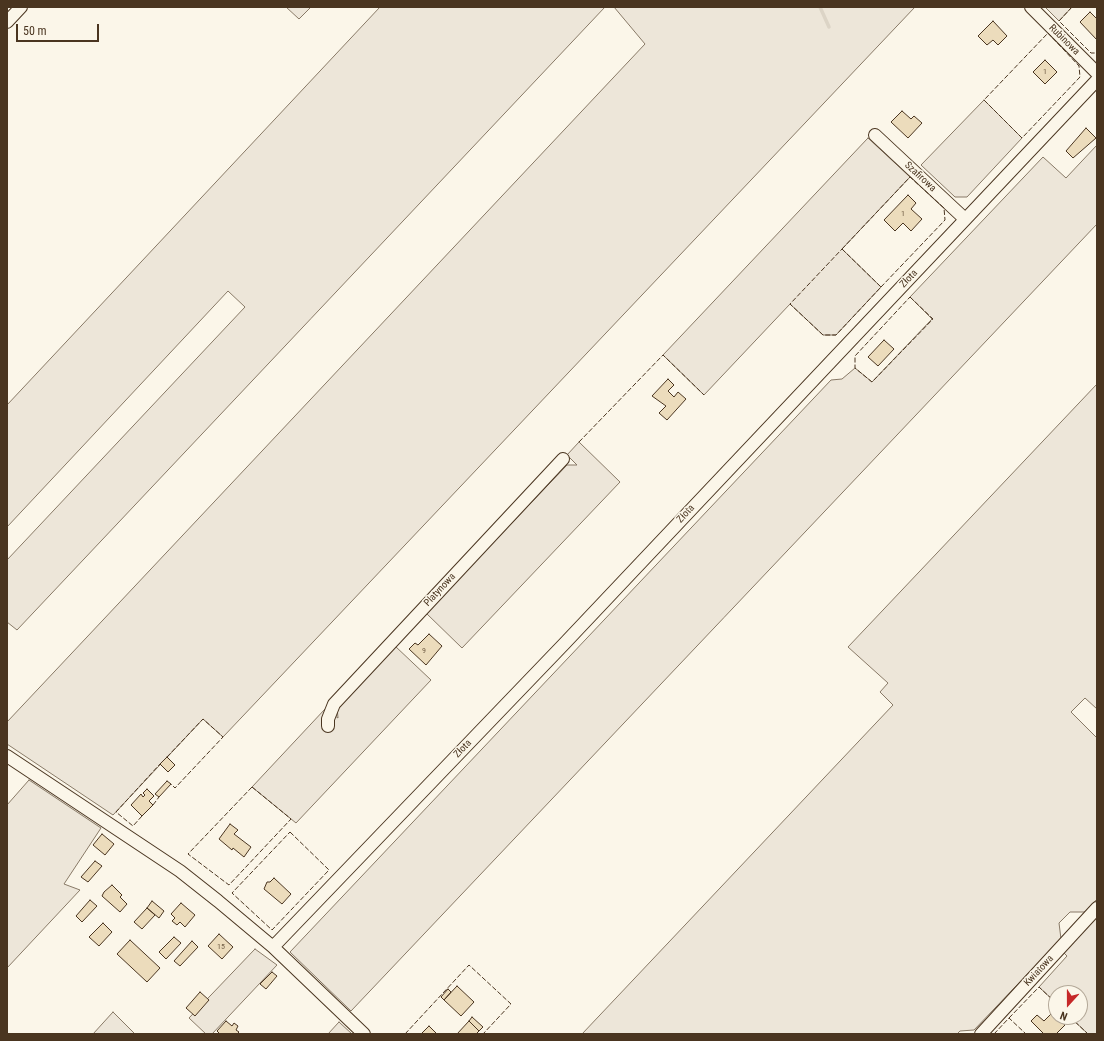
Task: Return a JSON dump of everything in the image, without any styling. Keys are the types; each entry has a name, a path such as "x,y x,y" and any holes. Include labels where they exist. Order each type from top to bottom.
{"street":[{"path":"7,22 21,7"},
{"name":"Rubinowa","path":"1031,7 1097,73"},
{"name":"Złota","path":"273,947 558,650 1097,80"},
{"name":"Szafirowa","path":"875,135 966,219"},
{"name":"Platynowa","path":"328,726 329,715 334,704 563,459"},
{"path":"7,756 180,872 273,947 364,1034"},
{"name":"Kwiatowa","path":"981,1034 1097,908"}],"shaded area":[{"path":"286,7 311,7 299,19"},
{"path":"380,7 605,7 17,630 7,622 7,560 245,307 228,291 7,527 7,405"},
{"path":"614,7 915,7 223,737 203,719 113,815 7,744 7,722 645,44"},
{"path":"1045,7 1072,7 1059,21"},
{"path":"984,100 1022,138 967,197 955,197 921,165"},
{"path":"868,138 910,177 842,249 881,287 836,335 823,335 790,304 704,395 663,355"},
{"path":"1097,145 1097,224 351,1011 290,952 831,380 842,379 855,368 872,382 932,319 910,297 1043,157 1066,178"},
{"path":"1097,384 1097,709 1085,698 1071,712 1097,738 1097,899 1085,912 1070,912 1059,923 1061,939 974,1030 960,1031 957,1034 582,1034 893,705 880,692 888,683 848,647"},
{"path":"579,442 620,482 462,648 426,613 567,465 577,465 567,455"},
{"path":"395,646 431,680 296,823 252,787 325,709 338,718 337,707"},
{"path":"29,780 101,828 64,884 80,890 7,968 7,805"},
{"path":"1097,912 1097,1034 1088,1034 1078,1025 1088,1025 1088,985 1048,985 1048,995 1039,987 1067,956 1061,950"},
{"path":"255,949 277,965 212,1034 206,1034 189,1018"},
{"path":"113,1012 135,1034 93,1034"},
{"path":"339,1022 352,1034 328,1034"}],"building":[{"path":"1090,12 1097,19 1097,40 1080,22"},
{"path":"993,21 1007,36 998,45 993,40 987,45 978,36"},
{"path":"1045,60 1057,72 1045,84 1033,72"},
{"path":"902,111 911,119 914,116 922,123 908,138 891,122"},
{"path":"1086,128 1096,138 1073,158 1066,151"},
{"path":"908,195 916,203 911,209 922,219 911,231 903,223 895,231 884,220"},
{"path":"884,340 894,349 878,366 868,357"},
{"path":"668,379 674,385 668,391 674,397 678,392 686,399 667,420 659,413 666,406 652,396"},
{"path":"429,634 442,646 426,665 409,649 415,643 418,645"},
{"path":"167,757 175,765 168,772 160,764"},
{"path":"167,781 171,784 159,797 155,794"},
{"path":"147,789 154,796 149,801 153,805 142,816 131,805 141,794 143,797 145,795 143,793"},
{"path":"230,824 238,830 234,834 251,847 244,857 233,848 232,850 219,839"},
{"path":"102,834 114,844 105,855 93,845"},
{"path":"95,861 102,866 88,882 81,877"},
{"path":"274,878 291,894 282,904 264,889 267,882 270,882"},
{"path":"112,885 122,895 120,897 127,904 120,912 102,896 104,892"},
{"path":"90,900 97,906 82,922 76,916"},
{"path":"152,901 164,911 159,918 147,908"},
{"path":"181,903 195,915 185,927 180,922 177,925 172,921 175,918 171,914"},
{"path":"147,908 155,915 142,929 134,922"},
{"path":"103,923 112,932 99,946 89,937"},
{"path":"219,934 233,947 222,959 208,946"},
{"path":"174,937 181,943 166,959 159,952"},
{"path":"130,940 160,968 147,982 117,954"},
{"path":"192,941 198,947 180,966 174,961"},
{"path":"272,972 277,976 266,989 260,984"},
{"path":"457,986 474,1002 461,1016 444,1000"},
{"path":"448,989 451,992 444,1000 441,997"},
{"path":"200,992 209,1000 195,1016 186,1008"},
{"path":"1037,1015 1044,1021 1048,1017 1048,1025 1065,1025 1057,1033 1058,1034 1044,1034 1031,1021"},
{"path":"472,1017 483,1027 479,1031 469,1021"},
{"path":"226,1021 232,1026 234,1023 238,1026 236,1030 239,1032 237,1034 220,1034 217,1031"},
{"path":"469,1021 479,1031 476,1034 457,1034"},
{"path":"429,1026 437,1034 421,1034"}],"waterway":[{"path":"820,7 829,27"}],"fence":[{"path":"1072,7 1059,21 1091,53 1097,53"},
{"path":"1048,33 1079,66 1080,77 1022,138 984,100 1048,33"},
{"path":"842,249 910,177 944,208 945,220 881,287"},
{"path":"842,249 881,287 836,335 823,335 790,304 842,249"},
{"path":"910,297 933,319 872,382 855,368 855,356 910,297"},
{"path":"579,442 663,355 704,395"},
{"path":"167,757 203,719 223,737 175,788 171,784"},
{"path":"142,816 133,826 116,812 160,764"},
{"path":"252,787 291,819 229,885 188,854 252,787"},
{"path":"153,805 159,797"},
{"path":"290,832 329,870 272,930 232,893 290,832"},
{"path":"405,1034 469,965 511,1004 483,1034"},
{"path":"1009,1018 1039,987 1048,995"},
{"path":"994,1034 1009,1018 1026,1034"},
{"path":"1078,1025 1088,1034"}]}
